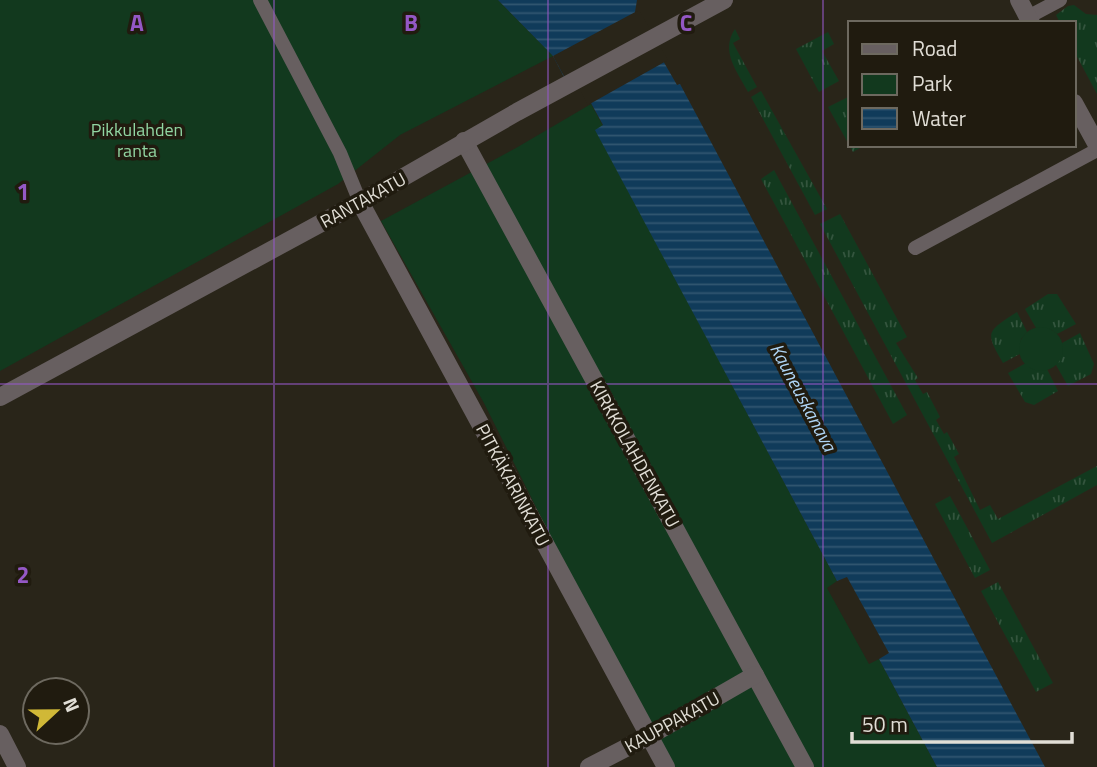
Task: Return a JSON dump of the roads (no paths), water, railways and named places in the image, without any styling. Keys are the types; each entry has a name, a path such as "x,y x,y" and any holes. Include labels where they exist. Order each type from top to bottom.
{"street":[{"name":"RANTAKATU","path":"0,397 360,202 464,141 724,0"},
{"path":"1019,0 1029,20"},
{"path":"1076,107 1097,148"},
{"name":"KIRKKOLAHDENKATU","path":"464,141 805,767"},
{"name":"PITKÄKARINKATU","path":"360,202 666,767"},
{"name":"KAUPPAKATU","path":"589,767 755,675"},
{"path":"0,734 17,767"}],"lane":[{"path":"260,0 340,153 360,202"},
{"path":"1029,20 1060,0"},
{"path":"915,248 1097,148"}],"water":[{"name":"Kauneuskanava","path":"498,0 637,0 635,12 677,85 680,84 1045,767 937,767 879,659 889,653 847,577 837,581 595,130 603,125 574,72 564,77 553,56"}],"park label":[{"name":"Pikkulahden ranta","path":"137,139"}]}
